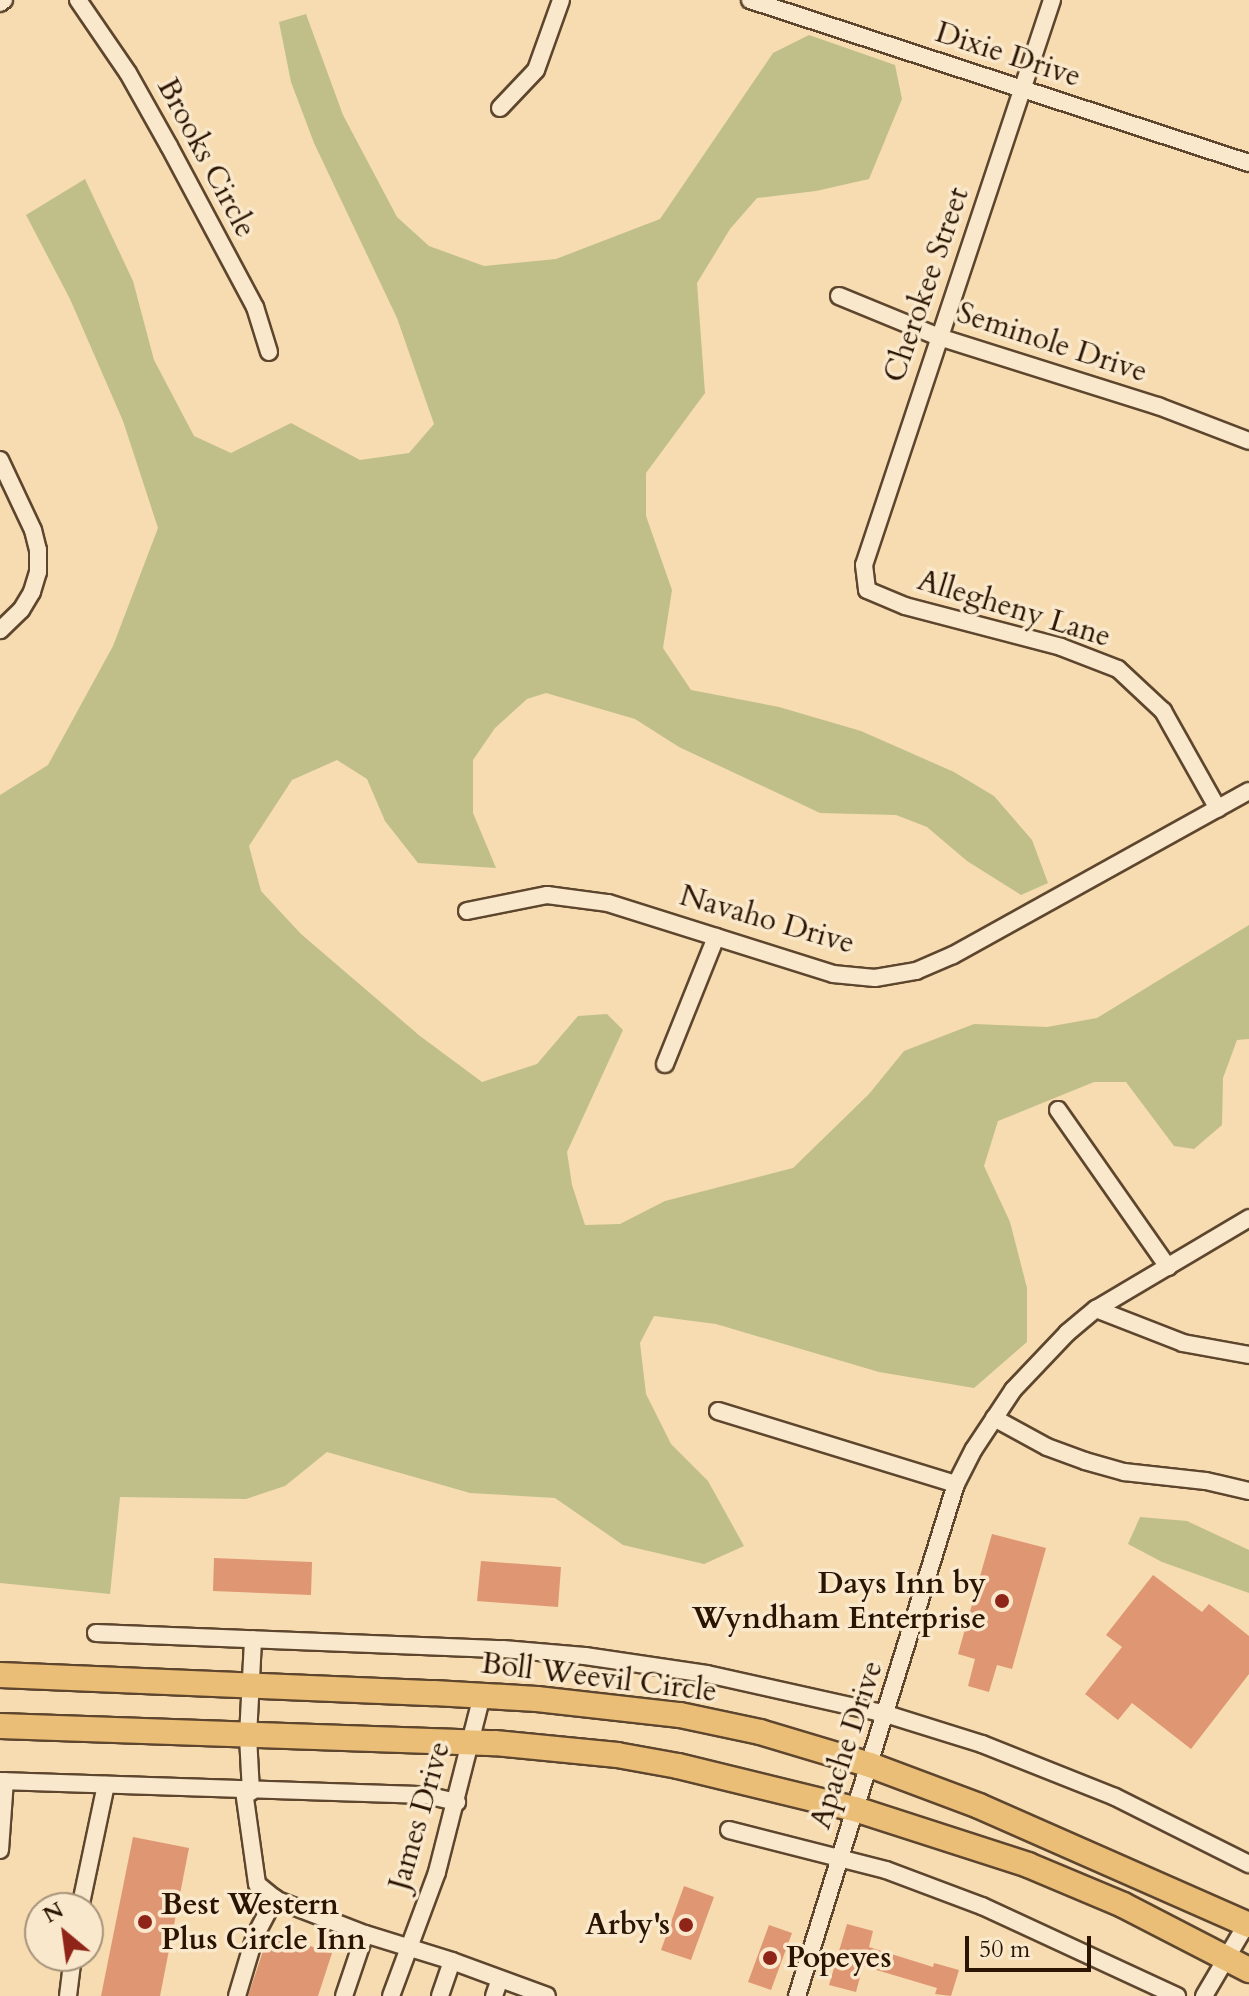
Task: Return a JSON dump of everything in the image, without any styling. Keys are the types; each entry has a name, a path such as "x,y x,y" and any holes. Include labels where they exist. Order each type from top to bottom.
{"highway":[{"name":"Boll Weevil Circle","path":"0,1675 482,1696 680,1715 760,1732 870,1765 979,1806 1248,1923"},
{"path":"0,1726 471,1743 617,1755 855,1809 1028,1865 1123,1905 1239,1964"}],"street":[{"name":"Brooks Circle","path":"78,0 128,73 169,146 255,307 269,352"},
{"path":"500,108 536,70 561,0"},
{"name":"Dixie Drive","path":"750,0 1249,163"},
{"name":"Cherokee Street","path":"867,590 864,565 1052,0"},
{"name":"Seminole Drive","path":"839,296 939,337 1158,406 1249,441"},
{"path":"0,460 33,530 38,550 38,572 32,592 21,610 0,630"},
{"name":"Allegheny Lane","path":"867,590 905,606 1061,647 1118,669 1163,711 1218,809"},
{"name":"Navaho Drive","path":"467,911 547,895 621,907 833,974 875,978 916,971 953,955 1249,791"},
{"path":"665,1064 716,937"},
{"path":"1058,1110 1168,1267"},
{"name":"Apache Drive","path":"797,1996 956,1484 994,1418 1037,1360 1096,1309 1249,1218"},
{"path":"1096,1309 1183,1343 1249,1355"},
{"path":"718,1411 956,1484"},
{"path":"994,1418 1047,1447 1085,1461 1124,1472 1206,1481 1249,1491"},
{"path":"96,1633 585,1656 707,1674 886,1714 982,1744 1087,1785 1249,1864"},
{"path":"253,1639 247,1791 257,1884 275,1898 365,1934 452,1961 547,1996"},
{"name":"James Drive","path":"391,1996 457,1802 482,1696"},
{"path":"0,1850 2,1781 426,1795 457,1802"},
{"path":"83,1892 106,1785"},
{"path":"729,1830 886,1870 982,1906 1114,1964 1177,1996"},
{"path":"237,1996 255,1936 275,1898"},
{"path":"1204,1996 1239,1964 1248,1923"},
{"path":"344,1996 365,1934"},
{"path":"440,1996 452,1961"},
{"path":"68,1996 71,1972"},
{"path":"494,1996 500,1979"}],"shaded area":[{"path":"306,14 343,115 397,217 429,246 484,266 556,259 660,219 773,53 809,35 895,65 902,99 869,179 816,191 757,198 730,229 697,283 705,393 646,473 646,516 672,590 663,648 691,690 779,707 861,731 954,772 994,796 1032,840 1048,883 1021,895 967,861 927,827 896,815 820,813 679,747 635,719 546,693 527,699 495,728 473,760 473,813 496,868 418,863 385,821 367,779 337,760 292,780 249,846 261,891 301,934 420,1036 482,1082 537,1064 578,1016 607,1014 623,1030 567,1152 572,1185 585,1225 620,1224 665,1201 793,1168 869,1094 904,1051 974,1024 1047,1027 1097,1018 1249,925 1249,1039 1237,1040 1223,1078 1222,1125 1194,1149 1174,1146 1126,1082 1094,1082 998,1121 984,1166 1010,1222 1027,1288 1027,1342 974,1388 879,1372 716,1324 654,1316 640,1343 646,1394 671,1444 708,1481 744,1546 704,1564 623,1545 555,1498 470,1493 327,1452 285,1486 246,1499 120,1497 110,1594 0,1583 0,795 48,765 113,646 158,528 123,421 70,299 26,215 85,179 133,281 154,360 194,436 231,453 291,423 360,460 409,453 434,424 397,318 314,143 291,82 279,22"},
{"path":"1140,1517 1187,1521 1249,1550 1249,1593 1162,1562 1128,1544"}],"building":[{"name":"Days Inn by Wyndham Enterprise","path":"992,1534 1046,1548 1012,1669 997,1665 989,1692 968,1686 975,1659 958,1654"},
{"path":"214,1558 312,1562 311,1595 213,1591"},
{"path":"481,1561 561,1567 558,1607 477,1601"},
{"path":"1153,1575 1202,1612 1209,1604 1249,1636 1249,1674 1191,1749 1132,1703 1118,1720 1085,1694 1122,1647 1106,1635"},
{"name":"Best Western Plus Circle Inn","path":"133,1837 189,1848 160,1996 101,1996"},
{"path":"684,1886 714,1897 691,1960 661,1950"},
{"path":"847,1924 873,1931 869,1947 933,1967 934,1963 959,1970 951,1996 935,1994 937,1988 863,1966 856,1992 829,1985"},
{"name":"Popeyes","path":"769,1925 792,1933 771,1990 748,1982"},
{"path":"269,1933 332,1953 318,1996 248,1996"}],"place":[{"name":"Days Inn by Wyndham Enterprise","path":"1002,1601"},
{"name":"Best Western Plus Circle Inn","path":"145,1922"},
{"name":"Arby's","path":"686,1925"},
{"name":"Popeyes","path":"770,1958"}]}
